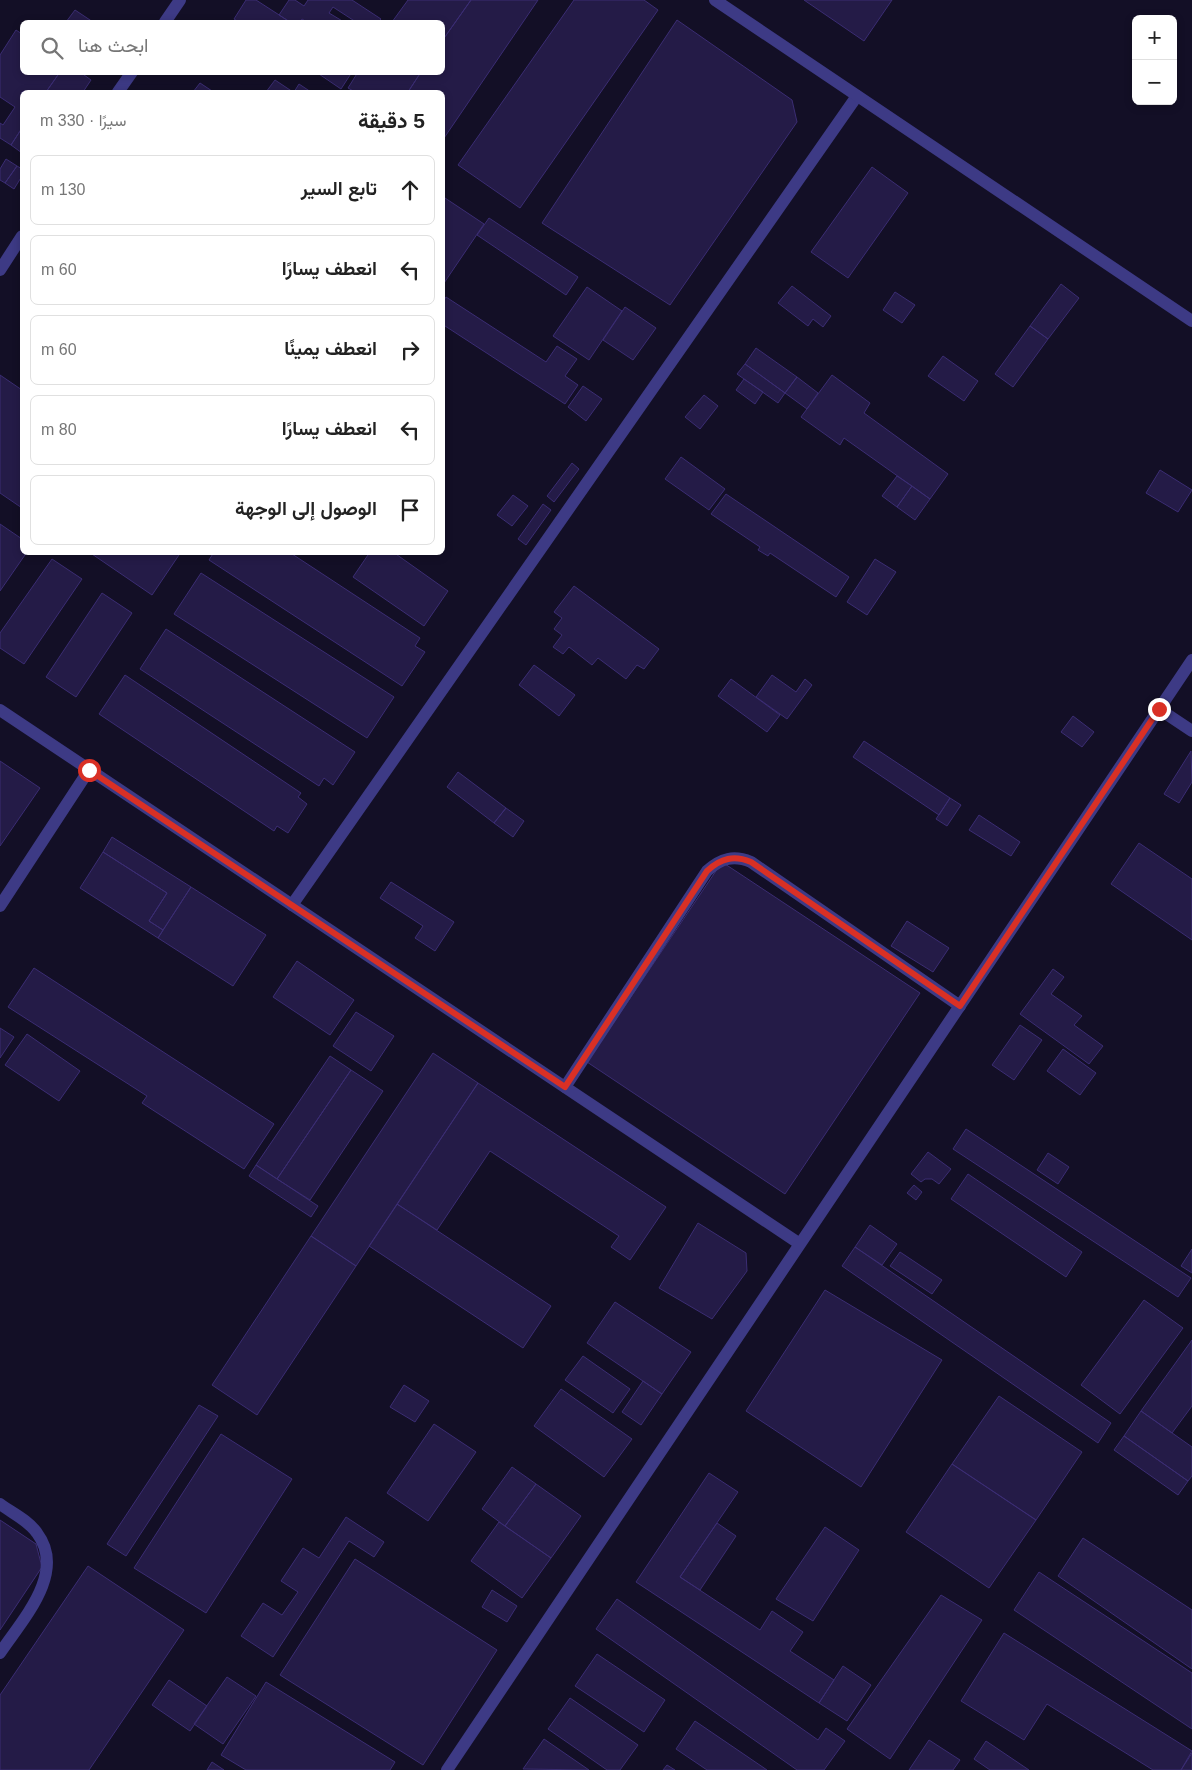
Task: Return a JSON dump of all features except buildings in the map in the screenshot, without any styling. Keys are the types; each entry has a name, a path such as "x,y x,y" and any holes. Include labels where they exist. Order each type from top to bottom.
{"street":[{"path":"166,20 180,0"},
{"path":"715,0 1192,321"},
{"path":"119,90 130,75"},
{"path":"292,905 857,96"},
{"path":"0,270 20,239"},
{"path":"447,1770 1192,660"},
{"path":"1159,709 1192,731"},
{"path":"0,710 800,1244"},
{"path":"0,906 89,770"},
{"path":"565,1087 707,871 714,864 732,857 742,858 751,862 960,1006"},
{"path":"0,1504 25,1521 37,1533 44,1547 48,1563 46,1580 39,1594 0,1653"}],"route":[{"path":"89,770 565,1087 707,871 714,864 732,857 742,858 751,862 960,1006 1159,709"}]}
